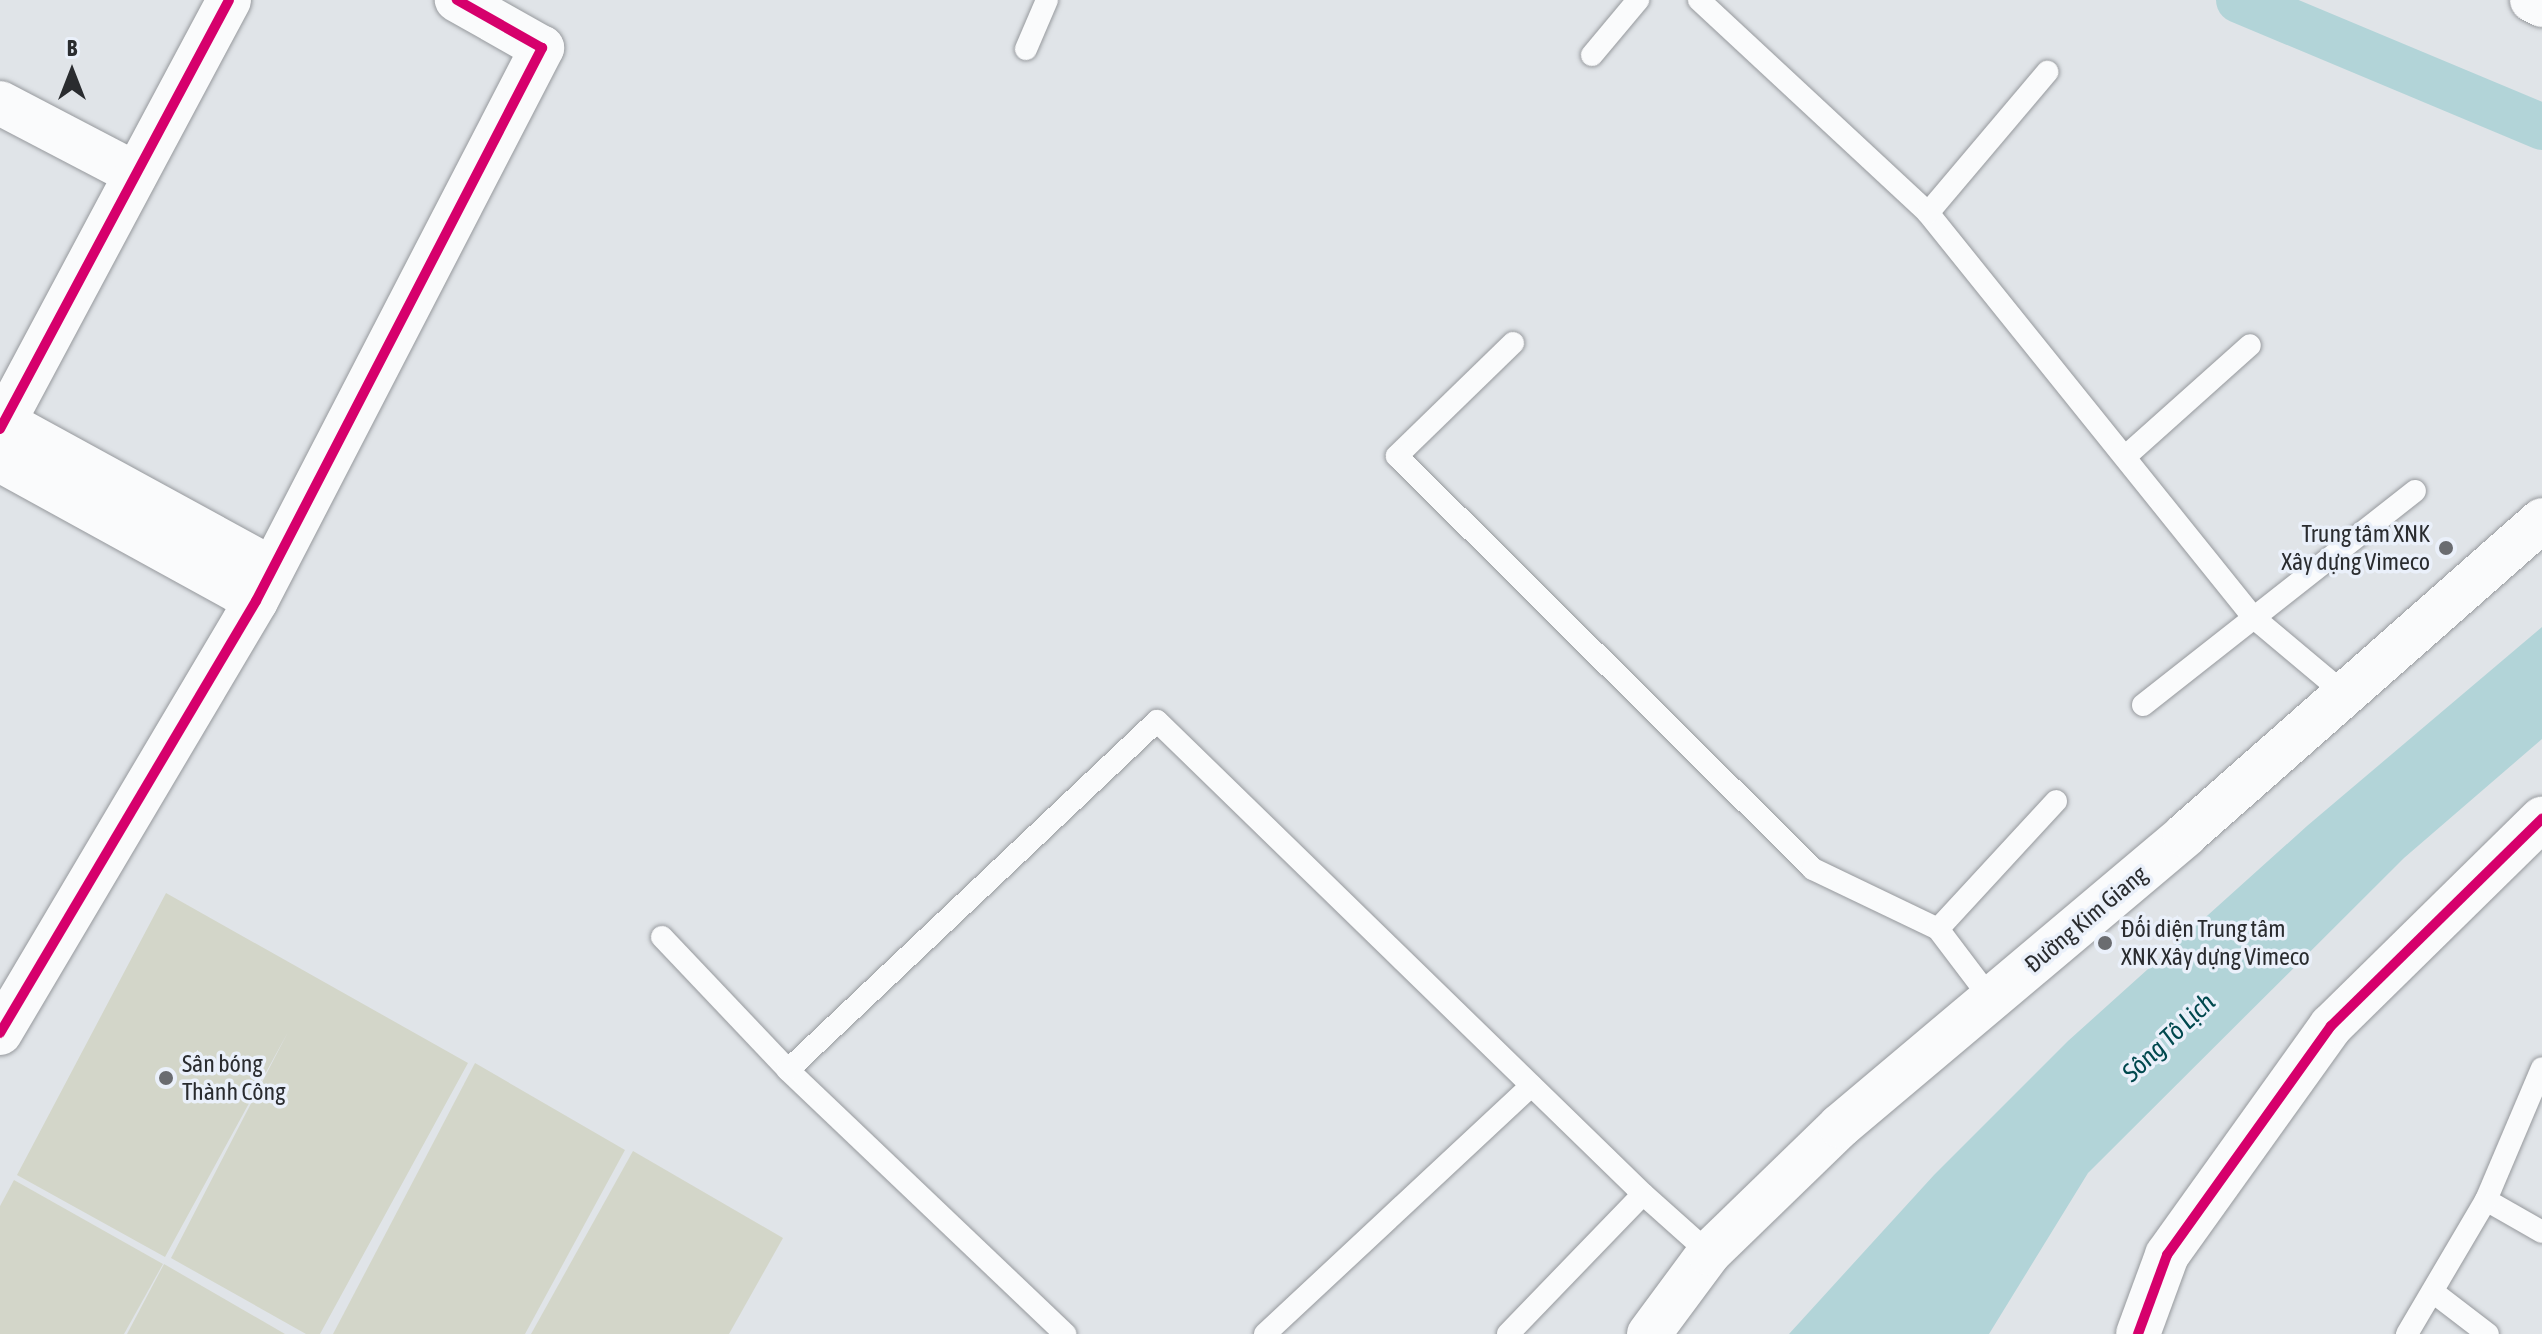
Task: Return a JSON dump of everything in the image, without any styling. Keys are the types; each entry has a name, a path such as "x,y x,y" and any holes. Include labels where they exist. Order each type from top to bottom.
{"street":[{"path":"229,0 1,433 264,585"},
{"path":"0,1033 264,585 542,48 457,0"},
{"path":"2532,0 2542,5"},
{"path":"0,103 136,174"},
{"name":"Đường Kim Giang","path":"1649,1334 1709,1253 1840,1126 2346,695 2542,520"},
{"path":"2138,1334 2167,1255 2331,1026 2542,819"}],"lane":[{"path":"1026,49 1047,0"},
{"path":"1592,55 1638,0"},
{"path":"1699,0 1928,213 2253,617 2346,695"},
{"path":"1928,213 2047,72"},
{"path":"1513,343 1397,456 1813,869 1938,929 1991,999"},
{"path":"2126,456 2250,345"},
{"path":"2143,705 2415,491"},
{"path":"788,1070 1157,721 1643,1194 1709,1253"},
{"path":"1938,929 2056,801"},
{"path":"662,937 788,1070 1065,1334"},
{"path":"2407,1334 2486,1200 2542,1068"},
{"path":"1265,1334 1531,1086"},
{"path":"1508,1334 1643,1194"},
{"path":"2486,1200 2542,1232"},
{"path":"2433,1292 2488,1334"}],"shaded area":[{"path":"166,893 468,1063 320,1334 306,1334 171,1258 288,1032 165,1257 17,1175"},
{"path":"475,1063 625,1150 525,1334 333,1334"},
{"path":"633,1151 783,1238 729,1334 531,1334"},
{"path":"14,1180 163,1264 124,1334 0,1334 0,1206"},
{"path":"164,1264 285,1334 127,1334"}],"water":[{"name":"Sông Tô Lịch","path":"2542,627 2542,739 2404,858 2088,1173 1989,1334 1789,1334 1934,1175 2068,1041 2307,826"}],"waterway":[{"path":"2239,0 2542,127"}],"cycle path":[{"path":"0,429 229,0"},
{"path":"0,1033 256,601 542,48 457,0"},
{"path":"2138,1334 2167,1255 2331,1026 2542,819"}],"place":[{"name":"Trung tâm XNK Xây dựng Vimeco","path":"2446,548"},
{"name":"Đối diện Trung tâm XNK Xây dựng Vimeco","path":"2105,943"},
{"name":"Sân bóng Thành Công","path":"166,1078"}]}
